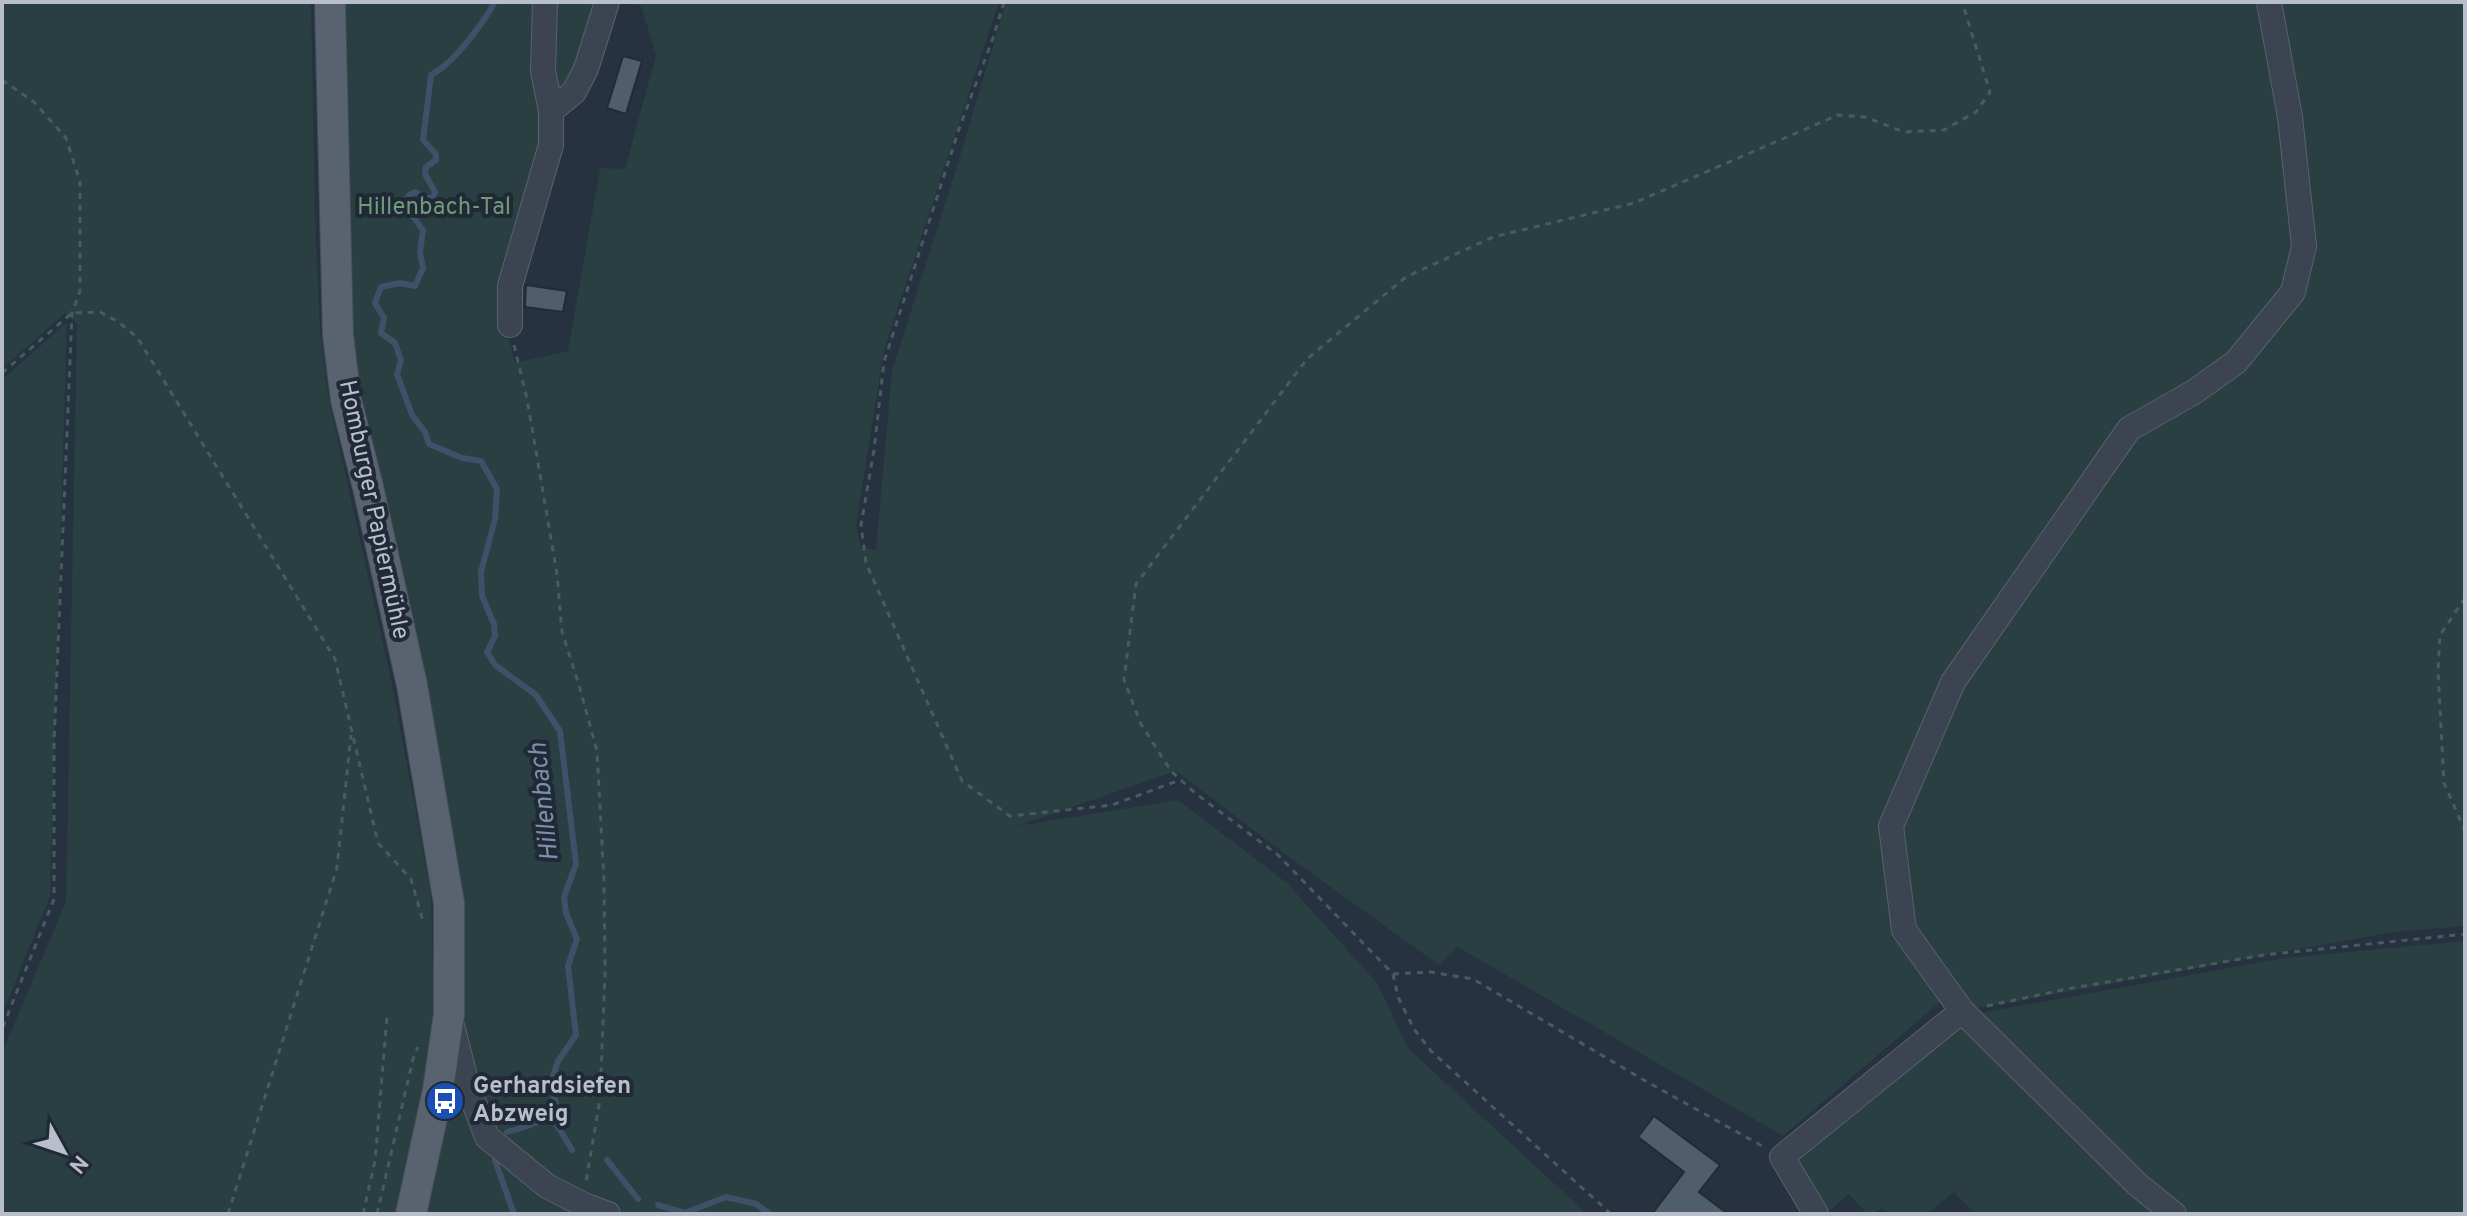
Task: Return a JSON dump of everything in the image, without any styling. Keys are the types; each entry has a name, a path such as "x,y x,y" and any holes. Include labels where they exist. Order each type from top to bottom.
{"main road":[{"name":"Homburger Papiermühle","path":"330,2 338,319 344,387 412,685 449,903 449,1014 438,1090 411,1214"}],"street":[{"path":"510,325 510,286 551,145 551,111 543,71 545,2"},
{"path":"551,111 574,92 586,69 607,2"},
{"path":"2174,1214 2137,1184 1962,1011 1904,930 1891,826 1953,682 2129,429 2194,392 2236,362 2293,292 2304,246 2290,117 2269,2"},
{"path":"1816,1214 1782,1157 1962,1011"},
{"path":"449,1014 467,1084 487,1137 547,1186 597,1210"}],"path":[{"path":"1004,2 959,129 884,362 861,525 866,563 962,781 1010,816 1112,805 1180,780"},
{"path":"1611,1214 1431,1051 1414,1029 1398,997 1393,974 1278,855 1195,793 1171,771 1141,724 1124,680 1136,584 1307,359 1406,277 1493,237 1634,203 1838,115 1865,117 1904,132 1944,130 1976,112 1990,92 1962,2"},
{"path":"2,80 34,102 66,138 80,182 80,291 72,313 54,743 54,899 2,1029"},
{"path":"2,373 72,313 100,312 137,337 335,659 378,843 411,879 424,926"},
{"path":"510,325 527,399 557,574 562,632 597,751 605,973 600,1099 585,1190 597,1210"},
{"path":"2465,598 2440,635 2438,671 2444,783 2465,831"},
{"path":"228,1214 337,868 352,732"},
{"path":"1962,1011 2067,989 2264,955 2465,934"},
{"path":"1393,974 1430,972 1473,979 1628,1072 1782,1157"},
{"path":"363,1214 375,1161 387,1016"}],"green space":[{"name":"Hillenbach-Tal","path":"2,2 311,2 320,329 329,400 392,684 431,893 433,972 456,971 352,401 340,2 539,2 550,110 506,327 515,363 568,351 600,168 625,169 656,55 641,6 626,2 999,2 884,350 856,525 861,548 876,550 892,371 1006,2 2465,2 2465,926 2393,932 1962,1011 1946,997 1783,1136 1458,947 1439,965 1176,771 1017,826 1178,800 1287,883 1377,983 1408,1048 1587,1214 2,1214 2,1053 66,902 77,324 65,313 2,369"},
{"path":"550,2 601,2 570,88 554,96"},
{"path":"67,322 50,896 2,1015 2,380"},
{"path":"2465,941 2465,1214 2183,1214 1975,1014 2284,958"},
{"path":"1962,1021 2164,1214 1976,1214 1954,1192 1927,1214 1889,1214 1881,1208 1874,1214 1867,1214 1849,1194 1826,1214 1787,1155"}],"building":[{"path":"623,56 642,61 626,114 607,108"},
{"path":"526,285 567,291 563,312 525,307"},
{"path":"1654,1116 1720,1165 1699,1192 1728,1214 1652,1214 1684,1172 1638,1137"}],"waterway":[{"name":"Hillenbach","path":"495,2 458,53 431,75 423,140 436,154 436,160 426,167 425,174 435,192 433,198 415,192 409,195 405,206 423,230 420,252 423,268 415,286 400,283 381,287 375,303 384,318 381,333 395,343 401,360 397,374 412,415 425,432 429,444 462,458 481,461 497,489 495,519 481,572 482,596 494,624 495,636 487,652 495,665 536,695 560,731 576,864 564,897 566,913 577,939 568,966 576,1035 558,1061 550,1085 556,1103 552,1110 536,1123 507,1132"},
{"path":"551,1115 572,1150"},
{"name":"Hillenbach","path":"495,1160 514,1214"},
{"path":"607,1160 638,1199"},
{"path":"658,1205 685,1213 726,1197 756,1204 770,1214"}],"place":[{"name":"Gerhardsiefen Abzweig","path":"445,1101"}]}
